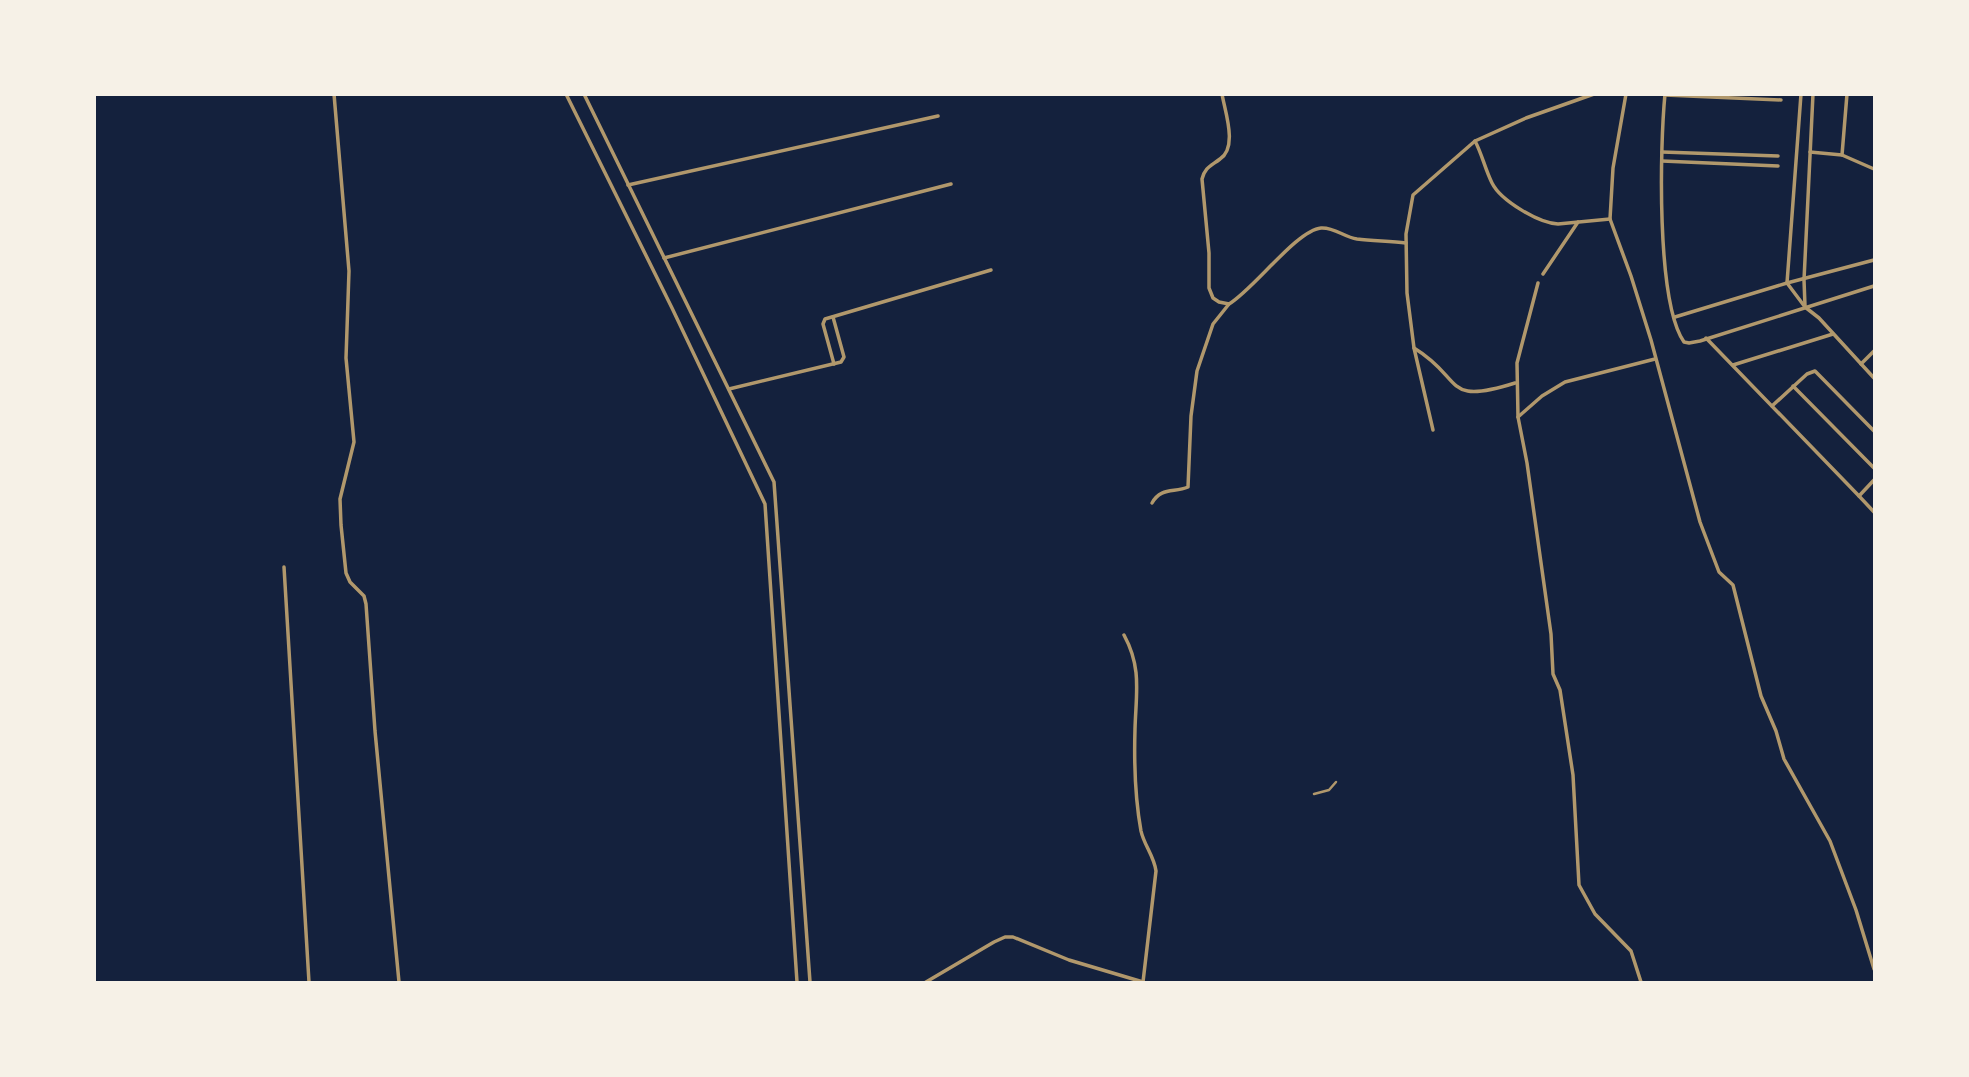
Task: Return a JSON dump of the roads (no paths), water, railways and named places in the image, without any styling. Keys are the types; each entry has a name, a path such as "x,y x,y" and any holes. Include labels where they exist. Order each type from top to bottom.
{"street":[{"path":"334,94 349,271 346,358 354,442 340,499 344,558 350,582 364,596 366,604 375,732 399,982"},
{"path":"566,94 765,504 797,982"},
{"path":"584,94 774,482 810,982"},
{"path":"1222,94 1229,138 1227,149 1224,156 1204,171 1202,179 1209,253 1209,288 1213,298 1229,304"},
{"path":"1433,430 1414,348 1407,293 1406,234 1413,195 1475,141 1526,118 1594,94"},
{"path":"1626,94 1613,168 1610,219 1632,276 1700,522 1719,572 1733,585 1761,696 1784,759 1830,841 1856,910 1874,969"},
{"path":"1801,94 1787,283 1805,307 1874,378"},
{"path":"1805,307 1813,94"},
{"path":"1842,155 1847,94"},
{"path":"1781,100 1665,95 1662,225 1674,317 1684,342 1689,344 1874,286"},
{"path":"628,185 938,116"},
{"path":"1475,141 1493,184 1524,211 1549,223 1610,219"},
{"path":"1662,152 1778,156"},
{"path":"1810,152 1842,155 1874,169"},
{"path":"1727,155 1727,164"},
{"path":"1662,161 1778,166"},
{"path":"664,258 951,184"},
{"path":"1543,274 1579,221"},
{"path":"1152,503 1156,496 1163,492 1188,487 1196,371 1213,324 1229,304 1240,298 1296,243 1316,229 1330,229 1358,239 1407,243"},
{"path":"1674,317 1874,260"},
{"path":"834,364 823,324 825,319 991,270"},
{"path":"1538,284 1517,363 1518,417 1551,634 1553,674 1560,690 1573,775 1580,890 1595,914 1631,951 1642,982"},
{"path":"729,389 841,362 844,357 833,317"},
{"path":"1733,365 1833,334"},
{"path":"1706,338 1874,512"},
{"path":"1414,348 1436,364 1452,384 1467,393 1496,389 1516,382"},
{"path":"1861,365 1874,351"},
{"path":"1518,417 1542,396 1564,382 1655,359"},
{"path":"1772,406 1811,371 1815,371 1874,431"},
{"path":"1793,386 1874,468"},
{"path":"1859,496 1874,480"},
{"path":"284,568 309,982"},
{"path":"926,982 1005,937 1021,939 1069,960 1143,982 1156,871 1154,858 1142,833 1136,769 1138,677 1134,652 1124,635"},
{"path":"1314,794 1329,790 1336,782"}]}
